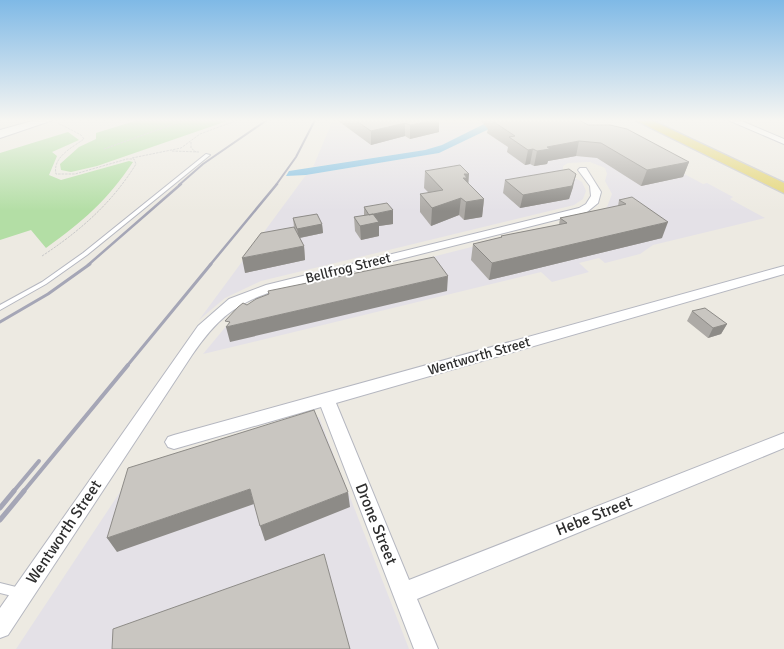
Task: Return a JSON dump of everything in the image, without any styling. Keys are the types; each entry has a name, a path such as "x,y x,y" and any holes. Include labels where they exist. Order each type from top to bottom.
{"main road":[{"path":"704,150 784,189"}],"street":[{"name":"Bellfrog Street","path":"128,437 201,333 215,316 233,302 270,288 582,210 594,202 597,194 593,183 583,170"},
{"name":"Wentworth Street","path":"174,442 784,270"},
{"name":"Drone Street","path":"326,399 426,649"},
{"name":"Wentworth Street","path":"0,627 128,437"},
{"name":"Hebe Street","path":"404,593 784,440"}],"lane":[{"path":"0,308 44,283 85,254 208,155"},
{"path":"0,588 23,594"}],"path":[{"path":"68,150 63,154 55,168 56,174 75,174 127,159 170,150"},
{"path":"196,150 208,155"},
{"path":"162,152 199,152"},
{"path":"42,256 76,232 99,211 129,176 136,164 134,160 127,159"}],"shaded area":[{"path":"320,150 423,150 313,167"},
{"path":"445,150 640,150 703,184 707,183 733,197 730,199 765,218 653,245 640,254 605,263 599,258 579,263 589,272 552,282 541,272 203,354 233,318 278,296 582,219 607,207 612,194 605,181 607,174 605,168 590,162 568,163 563,166 563,171 582,182 586,191 583,199 574,205 261,281 225,298 199,320 306,175 439,153"},
{"path":"319,417 409,649 16,649 134,471"}],"green space":[{"path":"9,150 56,150 52,152 57,156 49,175 61,180 129,161 133,162 114,188 94,210 46,248 31,230 0,240 0,153"},
{"path":"75,150 142,150 97,166 71,172 61,170 60,164"}],"water":[{"path":"423,150 445,150 439,153 306,175 286,176 289,171"}],"building":[{"path":"613,150 667,150 689,162 647,170"},
{"path":"460,165 469,174 464,174 467,178 463,178 484,199 466,202 461,198 432,208 420,194 443,190 425,171"},
{"path":"569,169 576,174 572,186 523,195 505,180"},
{"path":"632,197 668,222 492,263 473,244 501,236 567,223 560,218 626,204 619,200"},
{"path":"387,203 393,210 369,215 364,207"},
{"path":"317,214 322,224 297,229 293,218"},
{"path":"373,214 379,222 360,226 354,217"},
{"path":"294,227 304,246 242,258 261,233"},
{"path":"434,257 448,276 226,327 230,322 225,321 238,307 243,303 247,305 269,294 268,291"},
{"path":"705,308 727,324 713,328 692,311"},
{"path":"314,410 348,492 260,526 250,489 107,538 128,468"},
{"path":"324,554 350,649 112,649 113,629"}],"railway":[{"path":"179,185 203,164 223,150"},
{"path":"276,185 299,150"},
{"path":"88,265 181,184"},
{"path":"210,265 277,184"},
{"path":"0,322 48,294 90,264"},
{"path":"127,366 211,264"},
{"path":"23,492 128,365"},
{"path":"13,492 39,461"},
{"path":"0,508 14,491"},
{"path":"0,520 24,491"}]}
